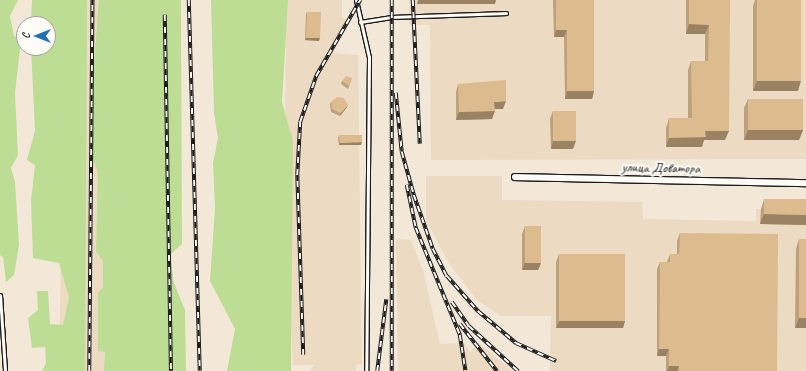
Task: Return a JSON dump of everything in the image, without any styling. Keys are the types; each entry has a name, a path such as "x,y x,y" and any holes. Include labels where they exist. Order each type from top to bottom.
{"street":[{"name":"улица Доватора","path":"515,177 806,183"}],"lane":[{"path":"356,0 369,57 366,371"},
{"path":"360,22 392,17 506,13"},
{"path":"0,296 5,371"}],"shaded area":[{"path":"65,0 120,0 109,371 59,371"},
{"path":"286,0 342,0 342,17 350,21 333,53 358,55 362,364 356,365 356,371 309,371 314,365 293,365 285,153"},
{"path":"409,0 806,0 806,159 431,160 430,25 409,25"},
{"path":"426,176 502,176 502,200 642,202 643,219 756,221 756,209 806,209 806,371 550,371 551,316 501,316 477,300 450,265 426,220"},
{"path":"396,239 411,240 423,270 440,344 464,343 470,352 479,343 512,371 398,371"}],"green space":[{"path":"0,0 18,0 10,16 14,36 16,37 16,56 19,56 15,93 18,155 11,168 15,182 19,245 14,275 6,282 3,257 0,255"},
{"path":"32,0 87,0 85,371 42,371 46,363 45,347 32,348 28,318 38,310 37,291 48,291 50,324 63,325 69,297 59,263 33,258 31,201 35,165 27,160 35,130 31,56 56,56 56,16 31,16"},
{"path":"99,0 181,0 182,244 170,255 174,283 185,310 186,371 104,371 105,352 98,351 98,293 103,287 103,261 96,252 98,172 93,159 93,77"},
{"path":"211,0 288,0 282,102 293,142 291,371 227,371 235,329 210,281 215,208 213,163 218,138 214,113"}],"building":[{"path":"556,0 594,0 594,91 567,91 567,30 556,30"},
{"path":"689,0 730,0 729,131 705,131 706,137 669,138 669,118 692,118 691,61 708,61 709,25 689,24"},
{"path":"757,0 801,0 801,81 757,81"},
{"path":"307,12 321,12 320,38 306,38"},
{"path":"346,76 352,78 349,86 342,81"},
{"path":"506,80 506,101 494,102 495,111 459,112 458,84"},
{"path":"337,97 344,98 348,105 341,113 332,109 331,102"},
{"path":"748,99 803,99 803,130 748,130"},
{"path":"553,111 576,111 576,141 553,141"},
{"path":"339,135 362,135 362,142 340,143"},
{"path":"764,199 806,199 806,215 764,214"},
{"path":"525,226 541,226 541,263 525,263"},
{"path":"680,233 778,234 777,371 679,371 679,366 669,366 669,349 659,349 660,262 670,262 670,254 679,254"},
{"path":"799,239 806,239 806,318 799,318"},
{"path":"559,254 625,254 625,321 559,321"}],"railway":[{"path":"89,371 92,0"},
{"path":"189,0 200,371"},
{"path":"303,355 297,175 300,122 316,76 360,0"},
{"path":"392,0 392,371"},
{"path":"413,0 420,144"},
{"path":"165,15 171,371"},
{"path":"396,93 402,152 414,195 433,249 447,276 478,311 516,343 556,361"},
{"path":"407,185 416,228 460,335 466,371"},
{"path":"377,371 386,300"},
{"path":"452,302 469,326 518,371"},
{"path":"460,324 497,371"}]}
